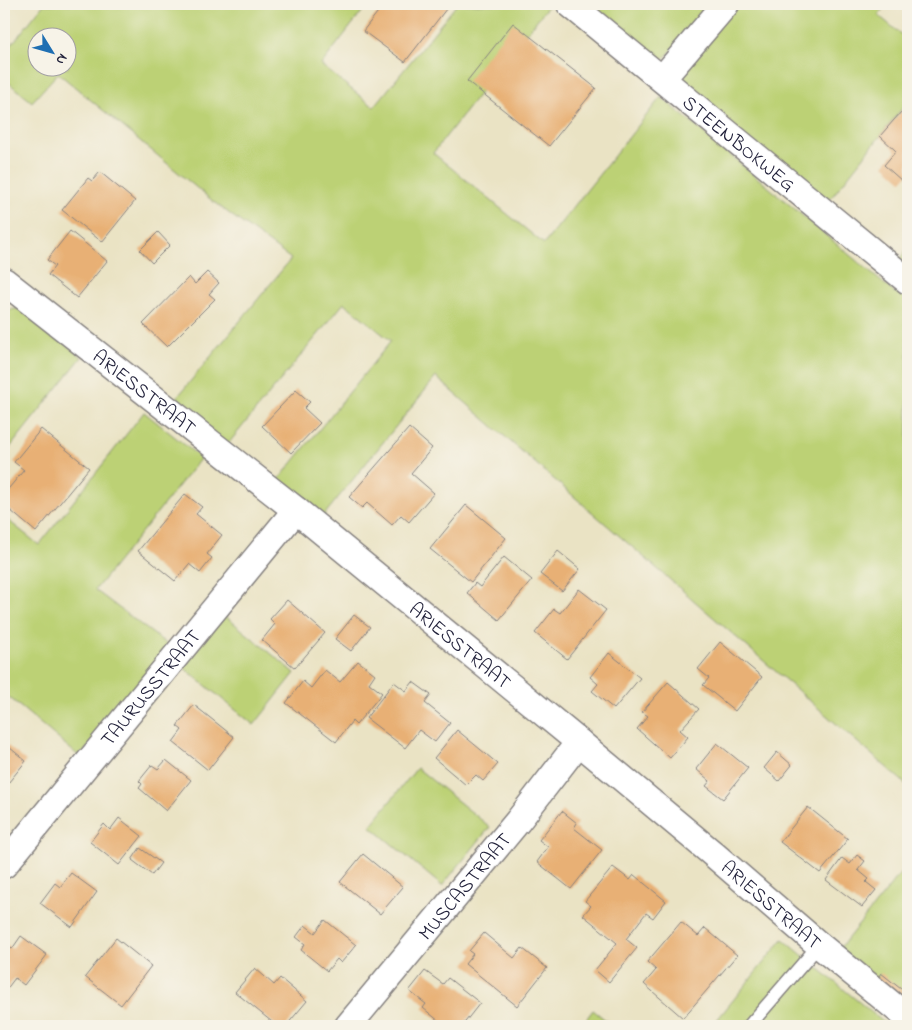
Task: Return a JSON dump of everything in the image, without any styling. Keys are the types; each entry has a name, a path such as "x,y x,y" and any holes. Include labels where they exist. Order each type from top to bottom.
{"street":[{"name":"STEENBOKWEG","path":"570,4 908,281"},
{"path":"662,79 726,4"},
{"name":"ARIESSTRAAT","path":"7,290 296,510 579,742 908,1018"},
{"name":"TAURUSSTRAAT","path":"4,865 296,510"},
{"name":"MUSCASTRAAT","path":"348,1026 518,821 579,742"}],"lane":[{"path":"749,1026 819,945"}],"green space":[{"path":"44,4 368,4 321,65 374,107 457,4 545,4 548,6 433,153 544,244 661,97 895,293 901,287 889,272 908,248 908,786 436,377 316,525 271,489 391,341 344,303 223,450 170,406 291,259 215,203 64,78 78,78 78,28 28,28 28,78 54,78 32,102 4,79 4,54"},
{"path":"569,4 719,4 660,62"},
{"path":"735,4 887,4 878,15 908,40 908,101 819,213 688,102 678,70"},
{"path":"20,308 82,357 4,455 4,315 10,310"},
{"path":"144,412 201,458 95,590 168,645 80,757 4,693 4,517 39,545"},
{"path":"219,611 295,673 254,725 178,663"},
{"path":"417,768 490,827 442,886 370,826"},
{"path":"908,864 908,985 892,1004 835,954"},
{"path":"783,939 888,1026 712,1026"},
{"path":"593,1010 613,1026 581,1026"}],"building":[{"path":"384,4 450,4 405,62 363,31"},
{"path":"513,23 596,88 549,146 467,81"},
{"path":"908,104 908,174 902,181 884,165 896,151 880,136"},
{"path":"100,172 135,201 102,242 62,210 88,178 92,181"},
{"path":"70,231 107,261 77,298 48,275 55,266 47,260"},
{"path":"158,232 170,245 152,263 140,250"},
{"path":"207,272 219,283 209,294 215,299 167,347 143,324 189,277 195,284"},
{"path":"296,390 310,402 304,408 320,423 291,453 262,426"},
{"path":"409,428 432,448 411,473 434,493 409,522 401,515 392,525 367,503 362,508 349,497"},
{"path":"41,429 89,468 36,532 4,505 4,494 24,470 14,462"},
{"path":"185,494 202,507 196,514 222,535 207,554 212,558 200,573 189,564 175,581 138,551"},
{"path":"466,505 506,538 471,582 430,549"},
{"path":"558,551 580,569 562,591 540,574"},
{"path":"504,557 532,580 499,620 467,593 475,583 480,587"},
{"path":"579,589 606,610 567,659 535,633 554,609 560,613"},
{"path":"287,600 325,633 295,668 262,640 275,624 270,619"},
{"path":"354,615 370,627 351,651 335,639"},
{"path":"720,642 762,677 735,711 703,685 709,678 698,669"},
{"path":"609,653 640,678 614,709 592,691 598,684 590,677"},
{"path":"358,661 375,674 369,683 382,693 356,725 352,721 336,742 286,703 303,681 311,688 325,670 340,682"},
{"path":"394,682 406,691 413,682 431,695 425,703 450,723 435,742 419,730 405,748 366,718"},
{"path":"668,682 699,709 680,730 688,737 670,758 637,729 648,716 642,712"},
{"path":"194,705 234,737 208,770 173,742 182,730 177,726"},
{"path":"457,730 498,764 483,781 476,775 466,785 434,758"},
{"path":"4,743 26,761 4,788"},
{"path":"717,743 748,768 723,799 706,786 710,781 696,769"},
{"path":"777,752 792,765 779,781 764,768"},
{"path":"166,760 191,780 166,811 139,788 142,784 139,781 152,765 158,769"},
{"path":"808,807 848,839 820,873 780,842"},
{"path":"562,811 577,823 574,828 602,850 571,889 537,862 548,847 539,840"},
{"path":"119,818 142,836 119,865 90,842 104,824 110,830"},
{"path":"140,848 161,863 152,875 132,860"},
{"path":"363,854 403,887 380,914 340,882"},
{"path":"857,855 865,861 858,870 869,879 866,882 876,890 862,907 826,880 842,858 850,864"},
{"path":"613,867 630,880 634,875 666,901 653,918 646,913 626,939 637,948 609,982 595,970 617,943 583,915 591,906 585,901"},
{"path":"71,873 97,892 72,927 40,903 55,883 60,887"},
{"path":"325,920 356,945 341,963 337,959 327,971 301,950 305,944 296,937 305,925 315,933"},
{"path":"681,922 698,936 705,928 737,955 683,1018 644,984 656,970 647,962"},
{"path":"484,933 514,958 522,948 547,968 517,1006 465,964 473,954 469,951"},
{"path":"21,936 47,955 24,985 15,978 6,990 4,988 4,945 5,943 12,949"},
{"path":"116,938 151,966 121,1005 85,977"},
{"path":"255,968 274,985 280,978 307,1001 286,1026 277,1026 235,992"},
{"path":"425,971 443,984 448,978 480,1003 462,1026 445,1026 423,1008 426,1004 409,991"},
{"path":"881,973 906,993 899,1003 874,983"}]}
